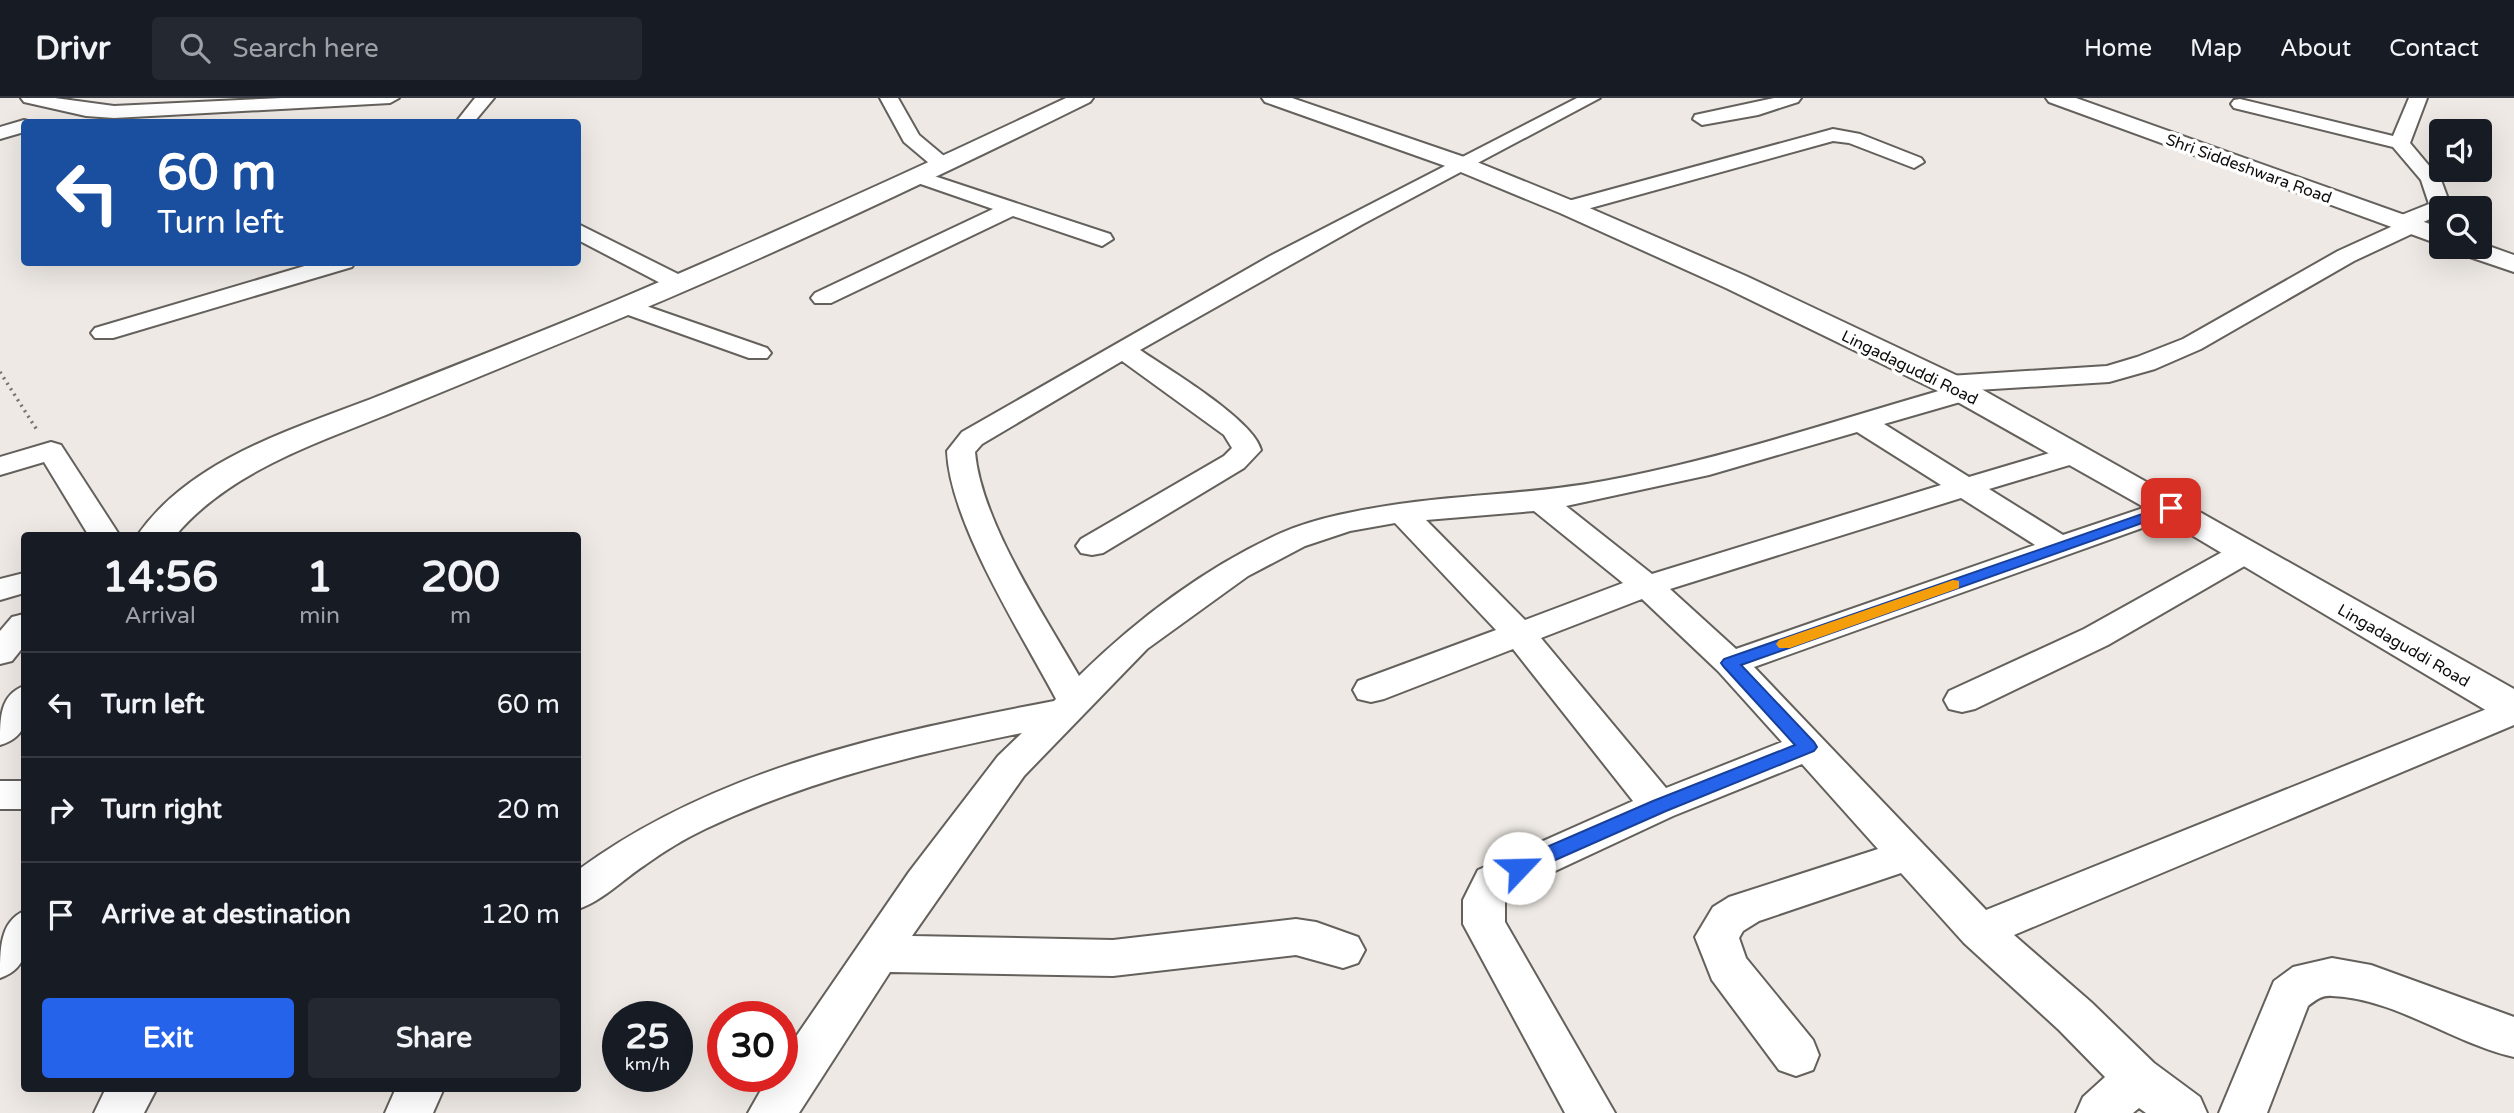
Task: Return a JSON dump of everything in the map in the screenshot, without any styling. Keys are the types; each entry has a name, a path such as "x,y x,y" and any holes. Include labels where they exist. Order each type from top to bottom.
{"street":[{"path":"30,98 111,117 179,110 390,98"},
{"path":"50,119 129,98"},
{"path":"179,110 221,98"},
{"path":"468,119 485,98"},
{"path":"889,98 931,171 1013,208 1102,239"},
{"path":"158,532 183,504 227,474 286,445 678,284 931,171 1083,98"},
{"name":"Lingadaguddi Road","path":"1272,98 1459,163 1569,208 1736,282 1957,388 2171,508 2514,710"},
{"path":"1068,705 989,541 962,474 959,459 961,451 972,438 1122,349 1459,163 1591,98"},
{"path":"1702,119 1758,109 1792,98"},
{"name":"Shri Siddeshwara Road","path":"2056,98 2429,233"},
{"path":"2400,143 2418,98"},
{"path":"772,1113 924,884 1011,766 1068,705 1135,641 1237,569 1294,539 1345,523 1402,513 1541,501 1699,469 1860,422 1957,388 2109,374 2146,363 2192,344 2346,256 2440,207 2438,190 2429,173 2400,143 2287,102 2240,104"},
{"path":"0,133 21,127"},
{"path":"1569,208 1833,135 1853,138 1914,162"},
{"path":"823,298 1013,208"},
{"path":"581,233 678,284"},
{"path":"2492,256 2514,264"},
{"path":"104,332 330,266"},
{"path":"626,306 758,353"},
{"path":"1092,546 1234,462 1247,450 1245,441 1234,429 1122,349"},
{"path":"1860,422 2061,547"},
{"path":"0,466 51,451 102,532"},
{"path":"1371,690 1647,586 2073,455"},
{"path":"1541,501 1647,586 1730,663 1979,931 2075,1016 2137,1078 2183,1113"},
{"path":"1730,663 2171,508"},
{"path":"1402,513 1520,635 1659,806"},
{"path":"1962,700 2096,637 2244,552"},
{"path":"0,590 21,584"},
{"path":"0,653 21,628"},
{"path":"0,730 21,704"},
{"path":"581,889 605,869 726,801 810,770 906,742 1068,705"},
{"path":"1979,931 2514,710"},
{"path":"1591,1113 1484,925 1484,900 1493,882 1659,806 1808,747"},
{"path":"0,795 21,795"},
{"path":"1796,1055 1728,968 1717,937 1728,919 1744,909 1908,855"},
{"path":"0,960 21,932"},
{"path":"879,954 1113,958 1296,937 1316,940 1343,950"},
{"path":"2243,1113 2290,994 2309,980 2332,977 2371,985 2513,1037"},
{"path":"2100,1113 2137,1078"},
{"path":"118,1113 131,1092"},
{"path":"409,1113 418,1092"}],"path":[{"path":"0,372 51,451"}],"slow traffic":[{"path":"1784,644 1953,584"}],"route":[{"path":"1519,868 1659,806 1808,747 1730,663 2171,508"}]}
